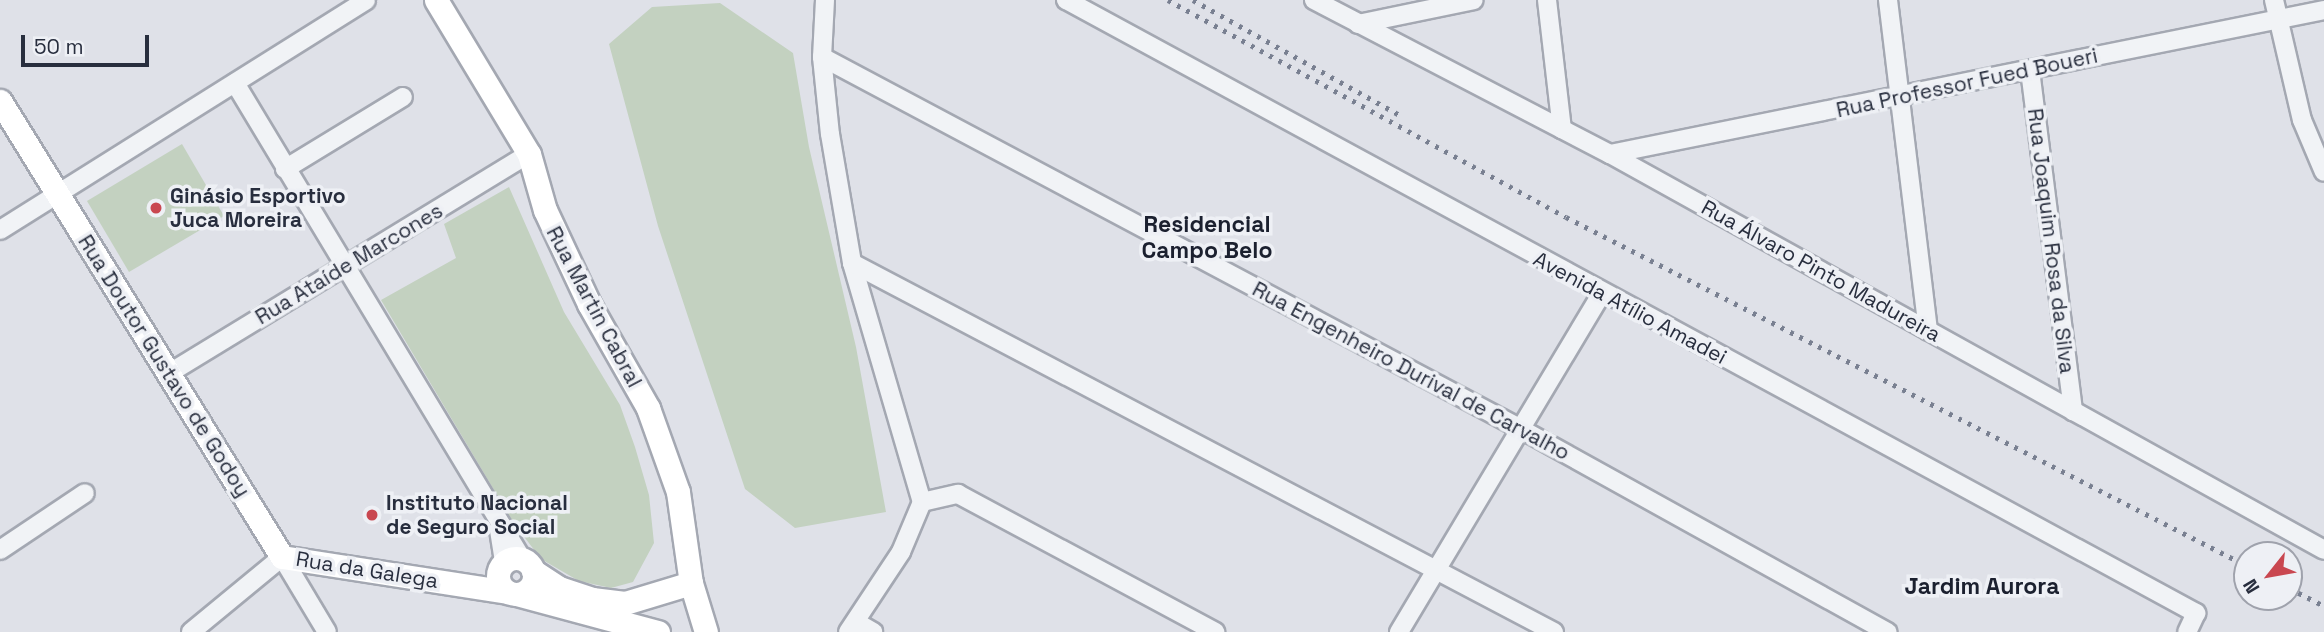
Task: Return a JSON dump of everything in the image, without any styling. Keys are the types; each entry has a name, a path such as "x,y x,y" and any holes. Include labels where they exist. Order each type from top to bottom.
{"main road":[{"name":"Rua Martin Cabral","path":"436,0 529,154 550,222 589,304 648,408 678,492 691,583 705,631"},
{"name":"Rua Doutor Gustavo de Godoy","path":"0,101 282,557"},
{"name":"Rua da Galega","path":"282,557 452,584 514,575 592,600 625,603 657,596 691,583"},
{"name":"Rua da Galega","path":"514,575 655,630"},
{"path":"655,630 650,608 657,596"}],"street":[{"path":"0,230 366,0"},
{"path":"825,0 822,57 852,262 922,502 901,552 852,627 873,632"},
{"name":"Avenida Atílio Amadei","path":"1066,0 2196,613 2187,632"},
{"name":"Rua Álvaro Pinto Madureira","path":"1314,0 1610,154 2324,550"},
{"path":"1358,24 1474,0"},
{"path":"1547,0 1562,129"},
{"path":"1888,0 1928,331"},
{"path":"2274,0 2302,120 2324,172"},
{"name":"Rua Professor Fued Boueri","path":"1610,154 1899,98 2324,10"},
{"name":"Rua Engenheiro Durival de Carvalho","path":"822,57 1521,429 1887,632"},
{"name":"Rua Joaquim Rosa da Silva","path":"2030,70 2073,411"},
{"path":"235,83 492,510 514,575"},
{"path":"285,169 403,97"},
{"name":"Rua Ataíde Marcones","path":"168,374 529,154"},
{"path":"852,262 1554,632"},
{"path":"1399,632 1602,293"},
{"path":"0,550 85,493"},
{"path":"922,502 958,494 1215,632"},
{"path":"191,632 282,557"},
{"name":"Rua Doutor Gustavo de Godoy","path":"282,557 327,632"}],"green space":[{"path":"720,3 793,53 809,147 856,347 886,512 795,528 745,489 658,226 609,44 652,7"},
{"name":"Ginásio Esportivo Juca Moreira","path":"182,144 224,216 129,272 87,201"},
{"path":"509,187 564,312 620,405 635,447 649,495 654,543 633,582 611,588 579,581 541,559 513,522 381,300 456,258 444,224"}],"railway":[{"path":"1168,0 1566,217 2233,559"},
{"path":"1193,0 1401,116"},
{"path":"2303,595 2324,606"}],"place":[{"name":"Ginásio Esportivo Juca Moreira","path":"156,208"},
{"name":"Instituto Nacional de Seguro Social","path":"372,515"}],"district":[{"name":"Residencial Campo Belo","path":"1207,237"},
{"name":"Jardim Aurora","path":"1982,586"}]}
